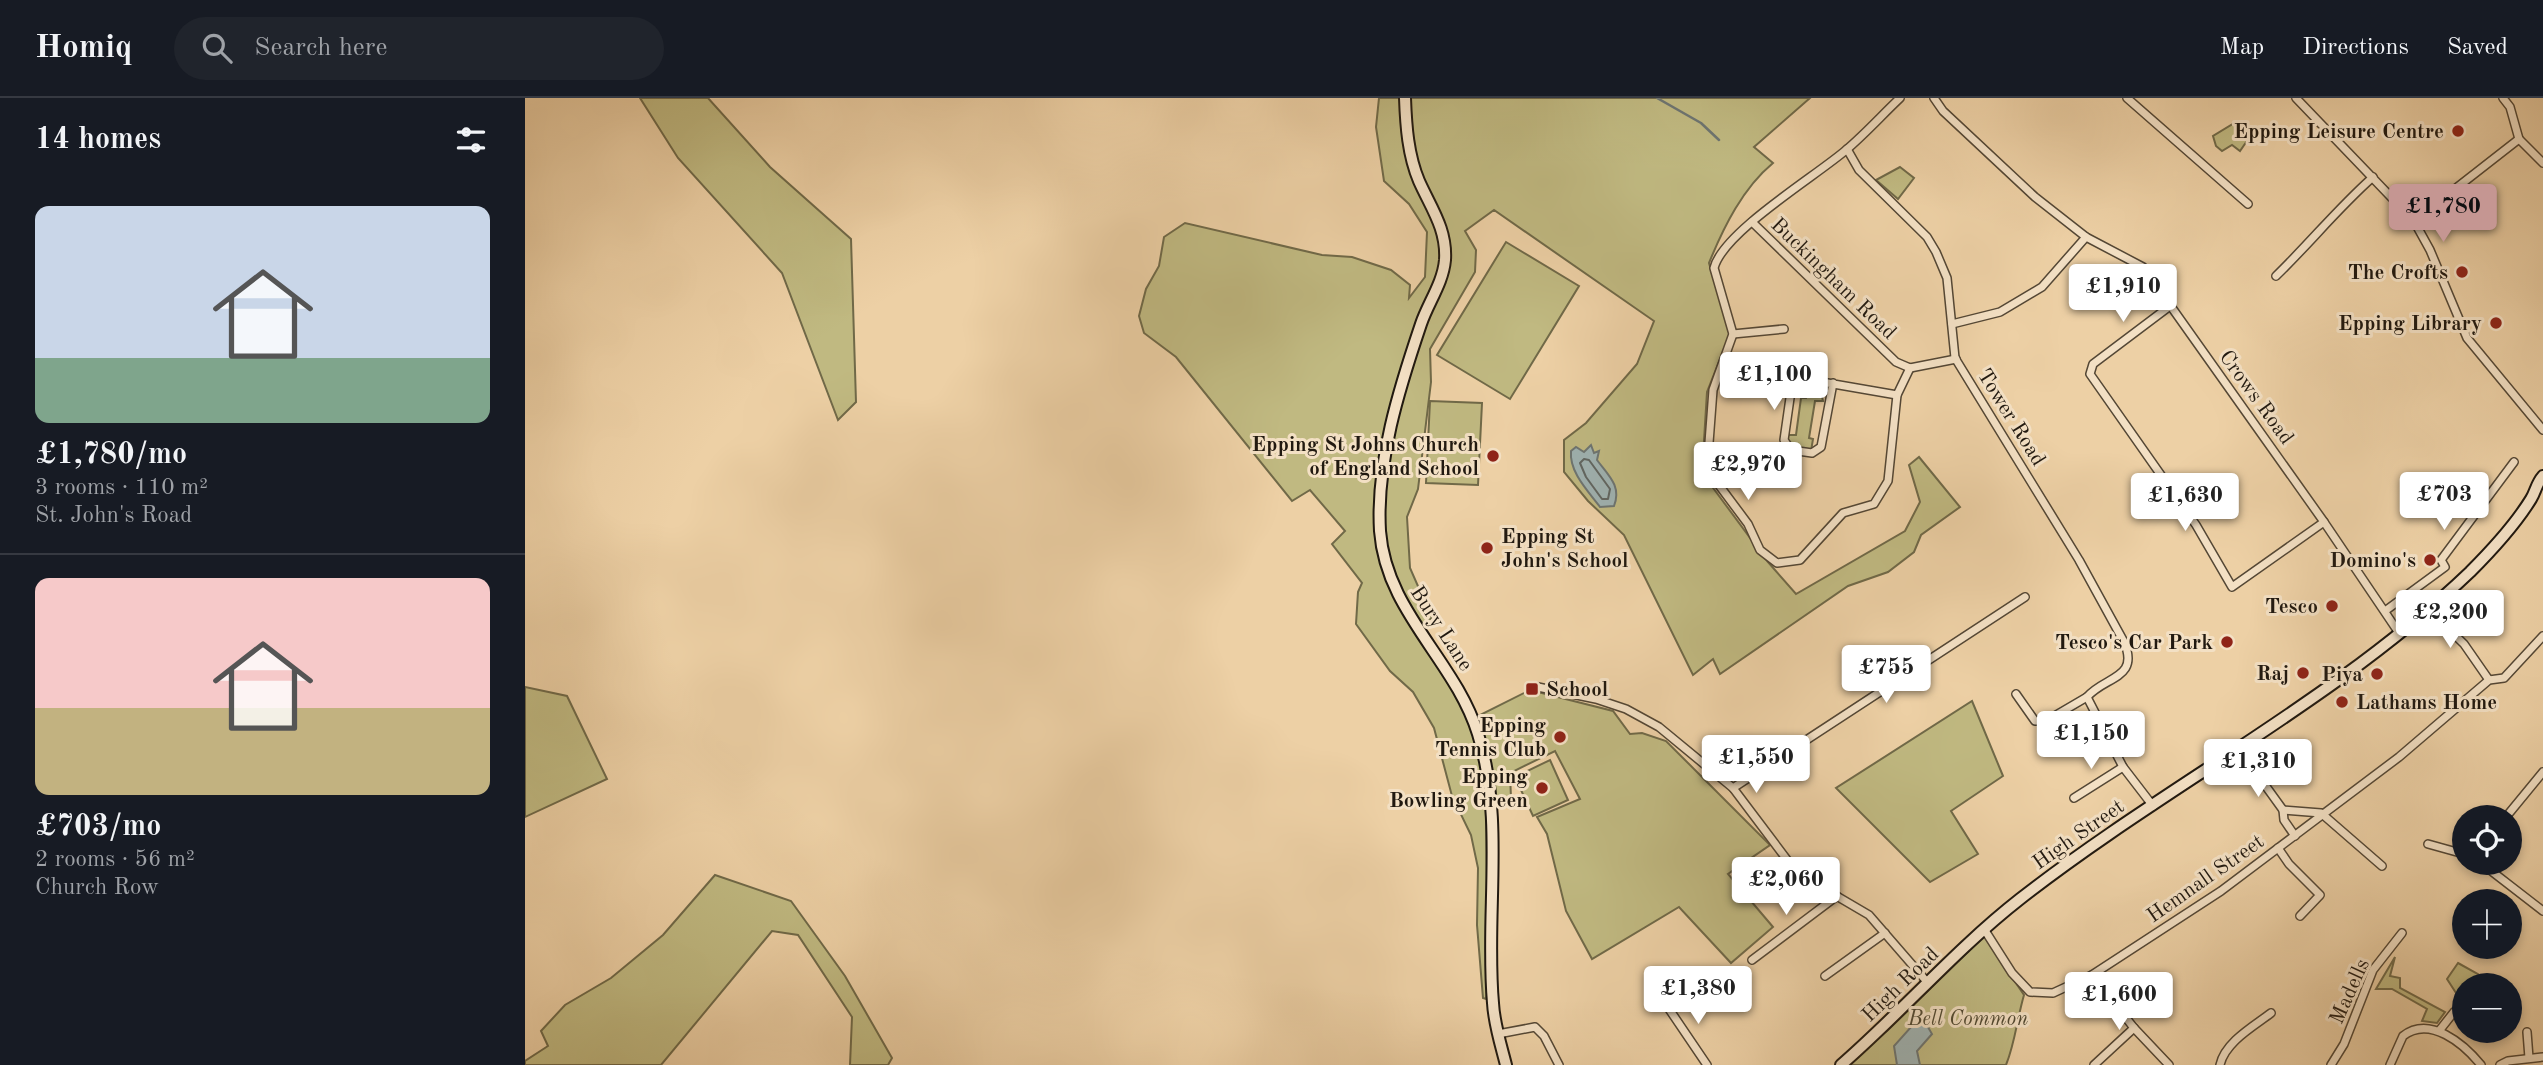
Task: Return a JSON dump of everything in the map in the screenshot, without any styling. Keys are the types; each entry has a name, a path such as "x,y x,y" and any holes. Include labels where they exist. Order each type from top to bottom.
{"main road":[{"name":"Bury Lane","path":"1405,98 1409,149 1419,181 1443,231 1445,249 1441,278 1427,305 1395,408 1382,492 1380,532 1385,563 1394,591 1436,659 1455,683 1478,732 1489,777 1492,989 1498,1034 1506,1065"},
{"name":"High Street","path":"1984,929 2064,866 2239,749 2399,633 2471,571 2532,498 2534,486 2543,476"},
{"path":"2532,498 2543,506"},
{"name":"High Road","path":"1841,1065 1984,929"}],"street":[{"path":"1752,222 1847,149 1900,98"},
{"name":"Crows Road","path":"1934,98 1943,111 2035,197 2086,237 2143,267 2324,522 2399,633"},
{"path":"2296,98 2414,221 2430,250 2467,338 2543,430"},
{"path":"2503,98 2510,107 2519,139 2543,163"},
{"path":"2132,100 2248,204"},
{"path":"2414,221 2519,139"},
{"name":"Tower Road","path":"1847,149 1859,170 1932,245 1947,278 1956,359 2080,560 2128,653 2128,665 2121,674 2046,721 2035,721 2016,694"},
{"path":"2276,276 2321,232 2333,213 2373,177"},
{"name":"Buckingham Road","path":"1733,334 1714,268 1717,258 1752,222 1896,362 1910,368"},
{"path":"1952,324 2000,312 2042,287 2086,237"},
{"path":"2170,306 2093,364 2090,374 2196,525 2232,587 2324,522"},
{"path":"1784,329 1733,334 1713,390 1707,469 1748,524 1760,550 1777,563 1800,560 1843,513 1874,504 1888,481 1897,395 1910,368 1956,359"},
{"path":"1833,383 1821,447 1812,453 1791,450 1784,440 1794,377 1833,383 1897,395"},
{"path":"2385,611 2445,567 2441,560 2514,462"},
{"path":"1733,788 2025,597"},
{"path":"2428,608 2465,644 2489,680"},
{"name":"Hemnall Street","path":"1984,929 2012,973 2030,992 2053,993 2092,975 2221,891 2295,836 2321,813 2399,757 2489,680 2504,678 2543,636"},
{"path":"1533,686 1573,693 1626,709 1660,727 1733,788 1791,865 1837,897 1869,915 1928,983"},
{"path":"2087,697 2123,767 2153,806"},
{"path":"2239,749 2283,810 2284,820 2295,836"},
{"path":"2074,798 2123,767"},
{"path":"2516,805 2543,772"},
{"path":"2283,810 2321,813 2382,866"},
{"path":"2428,844 2452,851"},
{"path":"2279,848 2289,864 2320,895 2300,916"},
{"path":"2496,875 2543,911"},
{"path":"1752,960 1837,897"},
{"path":"1825,976 1885,933"},
{"name":"Madells","path":"2331,1065 2344,1044 2373,970 2402,933"},
{"path":"2092,975 2133,1028 2169,1065"},
{"path":"1665,1003 1707,1065"},
{"path":"2220,1065 2222,1057 2233,1043 2271,1013"},
{"path":"2439,1031 2452,1015"},
{"path":"1498,1034 1535,1027 1544,1036 1559,1065"},
{"path":"2390,1065 2400,1040 2408,1032 2422,1027 2439,1031 2481,1065"},
{"path":"2094,1065 2133,1028"},
{"path":"2527,1032 2529,1058"},
{"path":"2500,1065 2543,1057"}],"green space":[{"path":"640,98 708,98 770,167 851,239 856,402 838,420 782,273 678,158"},
{"path":"1379,98 1810,98 1754,147 1773,163 1752,184 1735,208 1709,263 1730,334 1707,392 1702,473 1768,562 1796,594 1905,531 1920,502 1909,465 1919,457 1960,507 1921,535 1914,552 1888,572 1848,586 1720,674 1713,659 1693,675 1624,535 1588,501 1564,472 1564,440 1586,423 1637,364 1654,321 1494,210 1465,231 1476,250 1475,272 1430,349 1431,382 1418,489 1407,517 1410,568 1432,618 1414,628 1454,689 1469,723 1480,724 1478,716 1530,690 1613,711 1630,734 1642,733 1666,741 1770,845 1728,874 1773,927 1731,963 1679,907 1592,959 1566,911 1547,834 1537,817 1580,799 1555,751 1510,773 1511,798 1486,800 1488,981 1486,999 1483,998 1477,925 1478,868 1471,835 1452,796 1434,728 1413,692 1390,671 1356,624 1358,592 1362,583 1332,544 1345,531 1310,490 1292,501 1176,357 1144,333 1139,316 1146,289 1159,266 1164,237 1185,223 1322,255 1352,257 1391,270 1410,285 1409,298 1425,277 1427,232 1409,204 1384,181 1376,127"},
{"path":"2236,122 2251,135 2240,151 2232,145 2222,151 2216,146 2213,136"},
{"path":"1900,167 1914,178 1898,199 1876,180"},
{"path":"1506,242 1579,286 1510,399 1437,355"},
{"path":"1808,386 1820,388 1823,401 1815,401 1809,438 1813,439 1811,451 1792,448 1786,440 1787,435 1796,435 1801,398 1806,398"},
{"path":"1430,401 1482,403 1478,485 1426,483"},
{"path":"525,687 567,696 607,779 525,817"},
{"path":"1972,701 2003,776 1951,811 1978,854 1930,882 1836,788"},
{"name":"Epping Bowling Green","path":"1550,760 1568,800 1533,816 1515,777"},
{"path":"715,875 791,901 845,976 892,1058 888,1065 850,1065 852,1017 798,935 772,931 661,1065 525,1065 525,1061 548,1046 541,1031 565,1005 611,978 663,935"},
{"name":"Bell Common","path":"1984,936 2024,995 2006,1065 1847,1065 1888,1030"},
{"path":"2395,957 2390,976 2400,978 2400,988 2445,1012 2437,1023 2422,1021 2427,1009 2392,989 2376,989"},
{"path":"2458,963 2476,973 2452,973 2452,987 2447,979"}],"water":[{"path":"1591,445 1594,453 1599,451 1597,460 1615,487 1614,506 1600,507 1580,481 1573,466 1571,451 1576,447 1584,452"},
{"path":"1924,1020 1932,1034 1917,1051 1920,1065 1897,1065 1894,1046 1911,1027"}],"waterway":[{"path":"1657,98 1701,123 1719,140"}],"place":[{"name":"Epping Leisure Centre","path":"2458,131"},
{"name":"The Crofts","path":"2462,272"},
{"name":"Epping Library","path":"2496,323"},
{"name":"Epping St Johns Church of England School","path":"1493,456"},
{"name":"Epping St John's School","path":"1487,548"},
{"name":"Domino's","path":"2430,560"},
{"name":"Tesco","path":"2332,606"},
{"name":"Tesco's Car Park","path":"2227,642"},
{"name":"Raj","path":"2303,673"},
{"name":"Piya","path":"2377,674"},
{"name":"School","path":"1532,689"},
{"name":"Lathams Home","path":"2342,702"},
{"name":"Epping Tennis Club","path":"1560,737"},
{"name":"Epping Bowling Green","path":"1542,788"}]}
